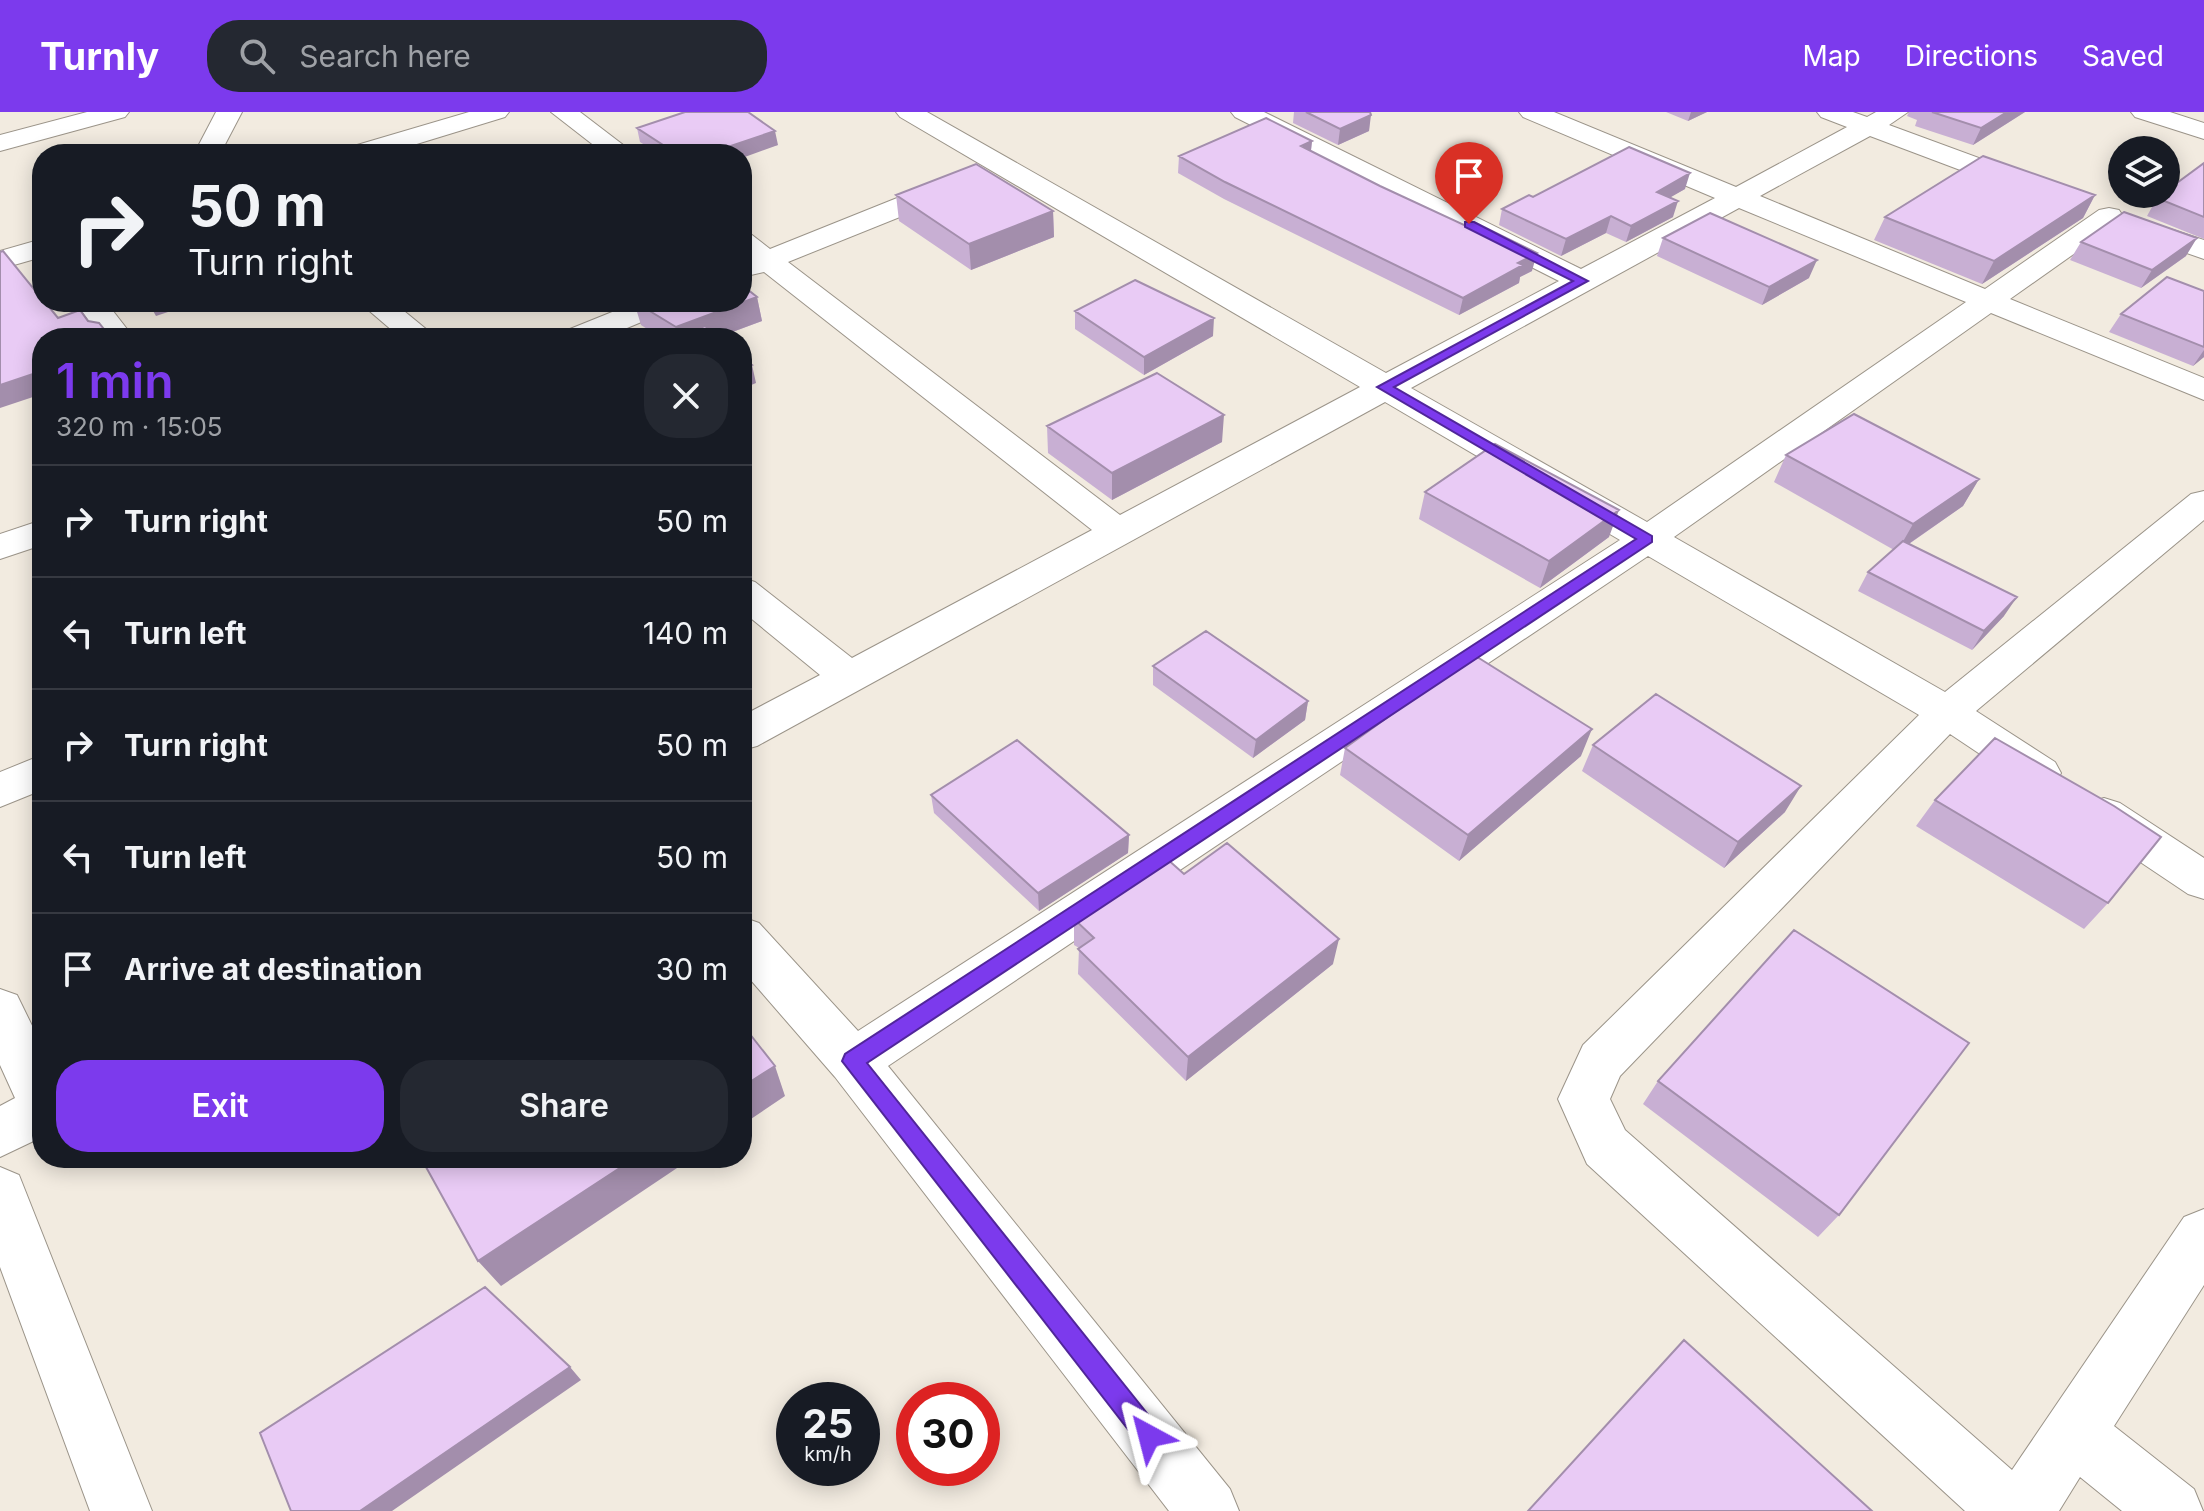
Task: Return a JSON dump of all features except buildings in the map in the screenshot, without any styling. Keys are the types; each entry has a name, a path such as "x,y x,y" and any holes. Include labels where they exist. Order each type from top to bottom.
{"street":[{"path":"0,143 116,112"},
{"path":"212,144 229,112"},
{"path":"389,144 496,112"},
{"path":"564,112 608,144"},
{"path":"909,112 1947,712 2204,881"},
{"path":"1244,112 1582,281"},
{"path":"1532,112 2204,390"},
{"path":"1830,112 1882,119 2053,195"},
{"path":"2144,112 2204,131"},
{"path":"752,730 1882,119"},
{"path":"752,257 1003,166"},
{"path":"853,1061 1647,539 1989,300 2095,211 2204,250"},
{"path":"0,260 32,251"},
{"path":"752,258 1117,531"},
{"path":"98,312 110,328"},
{"path":"387,312 408,328"},
{"path":"600,328 640,312"},
{"path":"2011,1511 1606,1147 1584,1099 1601,1061 1947,712 2204,502"},
{"path":"0,547 32,536"},
{"path":"752,599 850,678"},
{"path":"0,791 32,776"},
{"path":"752,948 853,1061 1208,1511"},
{"path":"0,1010 32,1079"},
{"path":"0,1133 32,1115"},
{"path":"0,1193 121,1511"},
{"path":"2022,1511 2204,1236"},
{"path":"2074,1433 2172,1511"}],"route":[{"path":"1149,1436 853,1061 1647,539 1384,387 1582,281 1469,224"}]}
